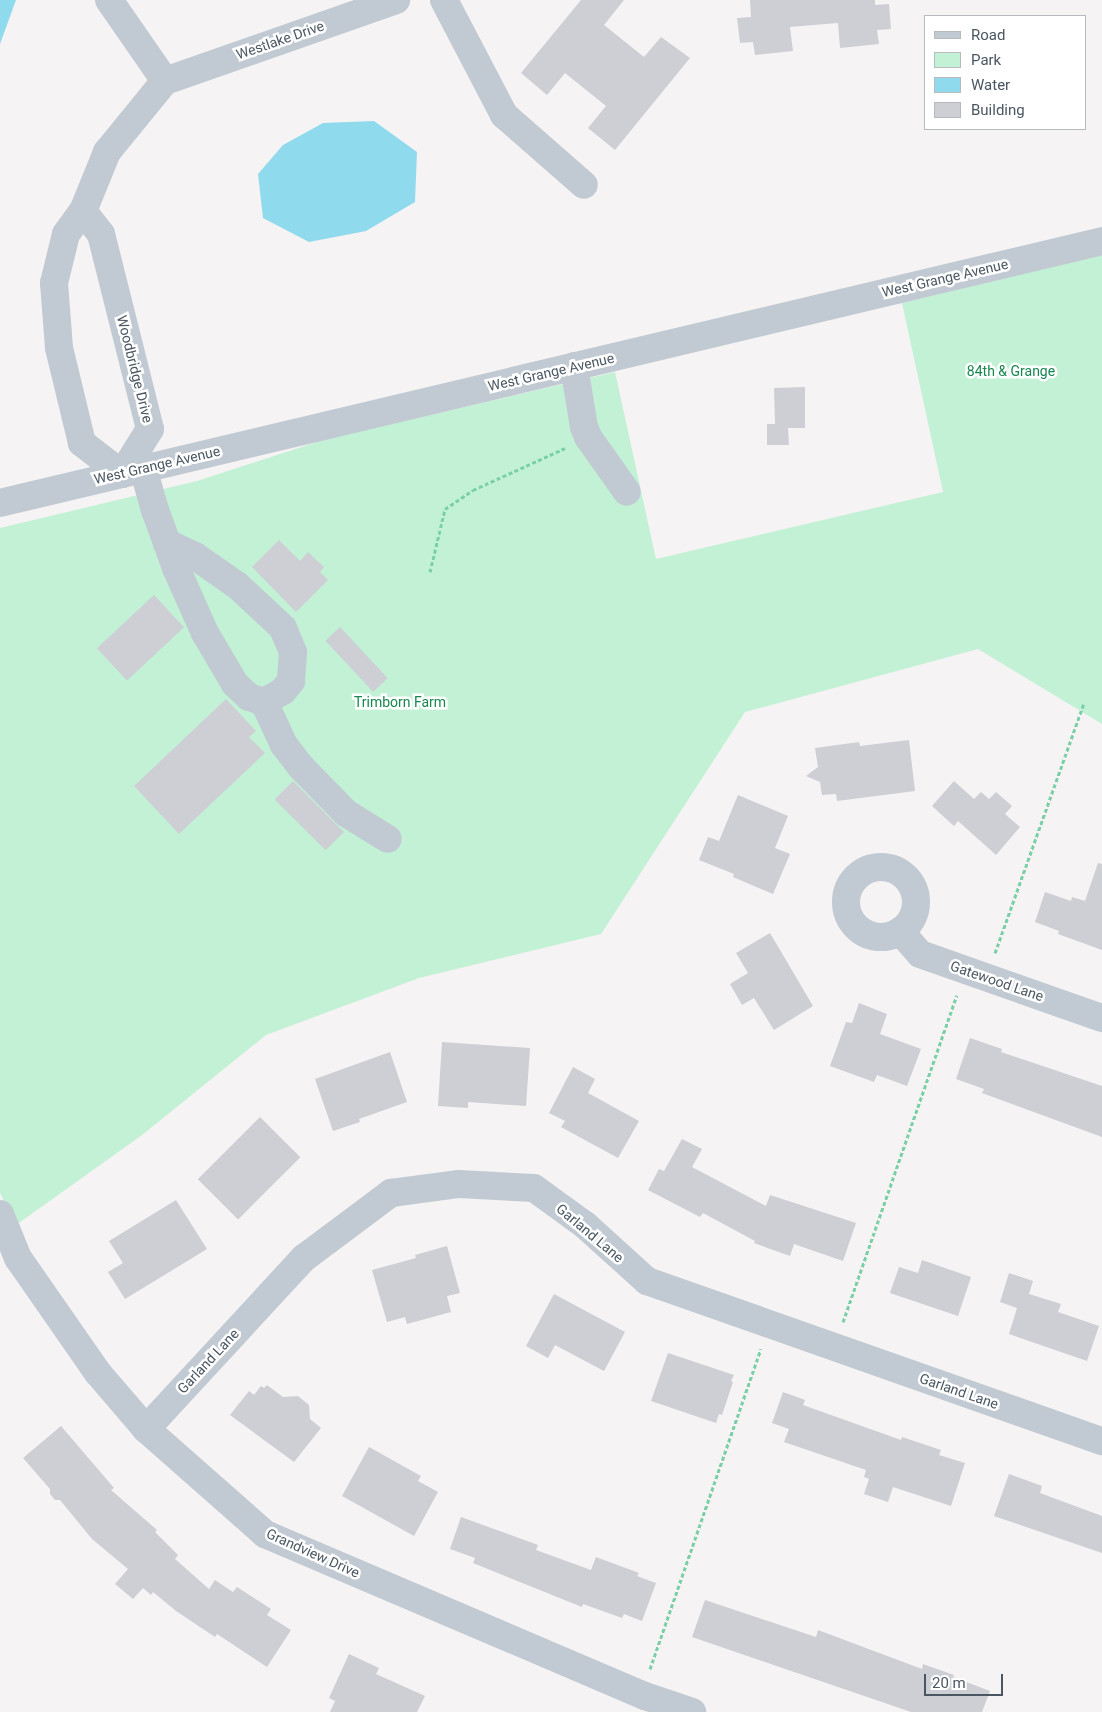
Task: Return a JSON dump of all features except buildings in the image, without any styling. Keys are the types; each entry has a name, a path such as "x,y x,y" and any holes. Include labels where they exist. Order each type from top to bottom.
{"street":[{"path":"109,0 164,81 107,152 83,211 66,234 54,282 59,348 82,443 133,471 167,543 205,633 235,684 249,696 264,702 284,745 301,767 346,813 388,839"},
{"name":"Westlake Drive","path":"164,81 396,0"},
{"path":"444,0 504,115 584,185"},
{"name":"Woodbridge Drive","path":"83,211 102,234 150,429 133,471"},
{"name":"West Grange Avenue","path":"0,503 1102,241"},
{"path":"574,366 584,426 588,437 627,492"},
{"path":"167,543 195,556 238,586 283,628 294,652 291,680 283,691 264,702"},
{"name":"Gatewood Lane","path":"900,931 920,954 1102,1018"},
{"name":"Garland Lane","path":"146,1428 304,1258 391,1193 459,1184 534,1188 585,1225 647,1281 1102,1441"},
{"name":"Grandview Drive","path":"0,1214 18,1258 98,1373 146,1428 265,1534 645,1696 683,1710"}],"path":[{"path":"430,572 445,509 473,490 588,437"},
{"path":"841,1327 976,974 1084,703"},
{"path":"645,1696 648,1674 770,1325"}],"green space":[{"name":"Trimborn Farm","path":"1102,255 1102,724 978,649 745,712 601,934 419,978 266,1035 142,1135 16,1225 0,1193 0,528 197,481 323,440 615,372 656,559 943,492 902,303"}],"water":[{"path":"0,0 16,0 0,44"},
{"path":"374,121 417,152 415,202 366,231 309,242 263,218 258,174 283,145 323,123"}],"park label":[{"name":"84th & Grange","path":"1011,371"}]}
